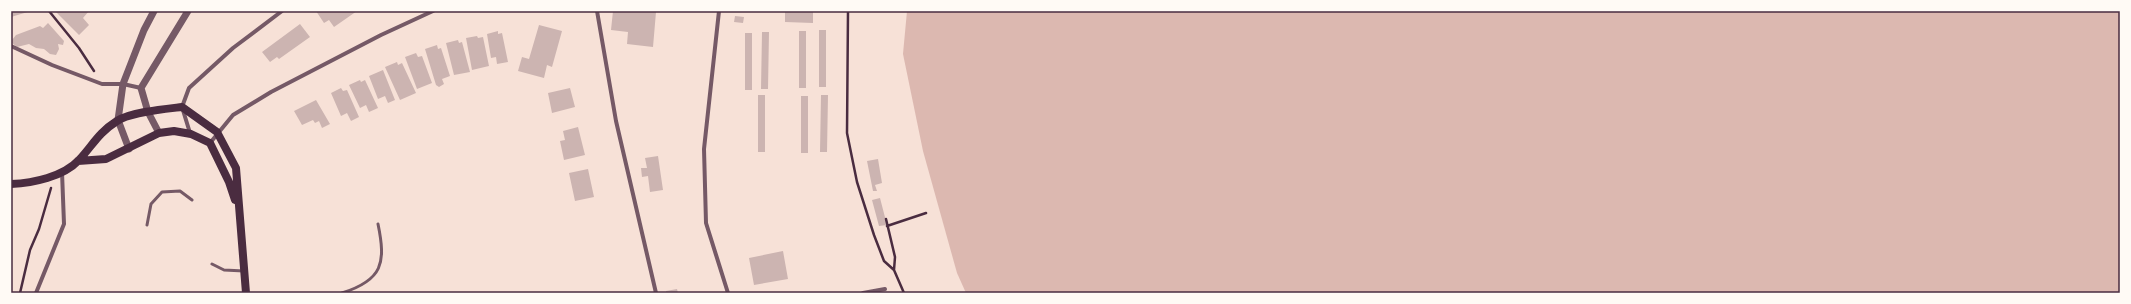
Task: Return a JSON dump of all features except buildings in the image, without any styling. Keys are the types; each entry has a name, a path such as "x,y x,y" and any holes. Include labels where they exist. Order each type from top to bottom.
{"main road":[{"path":"78,162 96,137 118,120 148,112 182,107 217,132 236,168 246,293"},
{"path":"11,184 26,183 54,176 78,162 106,159 158,134 174,131 190,134 210,143 229,182 239,214"}],"street":[{"path":"129,149 118,120 123,84 144,30 154,11"},
{"path":"158,134 148,112 141,88 188,11"},
{"path":"190,134 182,107 189,88 233,48 282,11"},
{"path":"210,143 217,132 232,115 271,92 381,35 433,11"},
{"path":"597,11 616,120 656,293"},
{"path":"719,11 704,149 706,223 728,293"},
{"path":"11,46 52,65 102,84 123,84 141,88"},
{"path":"36,293 64,224 62,171"},
{"path":"864,293 885,288"}],"lane":[{"path":"147,225 151,204 162,192 180,191 192,200"},
{"path":"342,293 359,287 377,271 382,260 383,248 378,224"},
{"path":"212,264 224,270 244,271"}],"path":[{"path":"49,11 79,48 102,84"},
{"path":"848,11 847,133 857,182 874,235 884,261 894,270 904,293"},
{"path":"20,293 30,250 39,229 54,176"},
{"path":"886,226 926,213"},
{"path":"886,218 886,226 895,257 894,270"}],"shaded area":[{"path":"907,11 2120,11 2120,293 966,293 957,273 923,151 903,54"}]}
